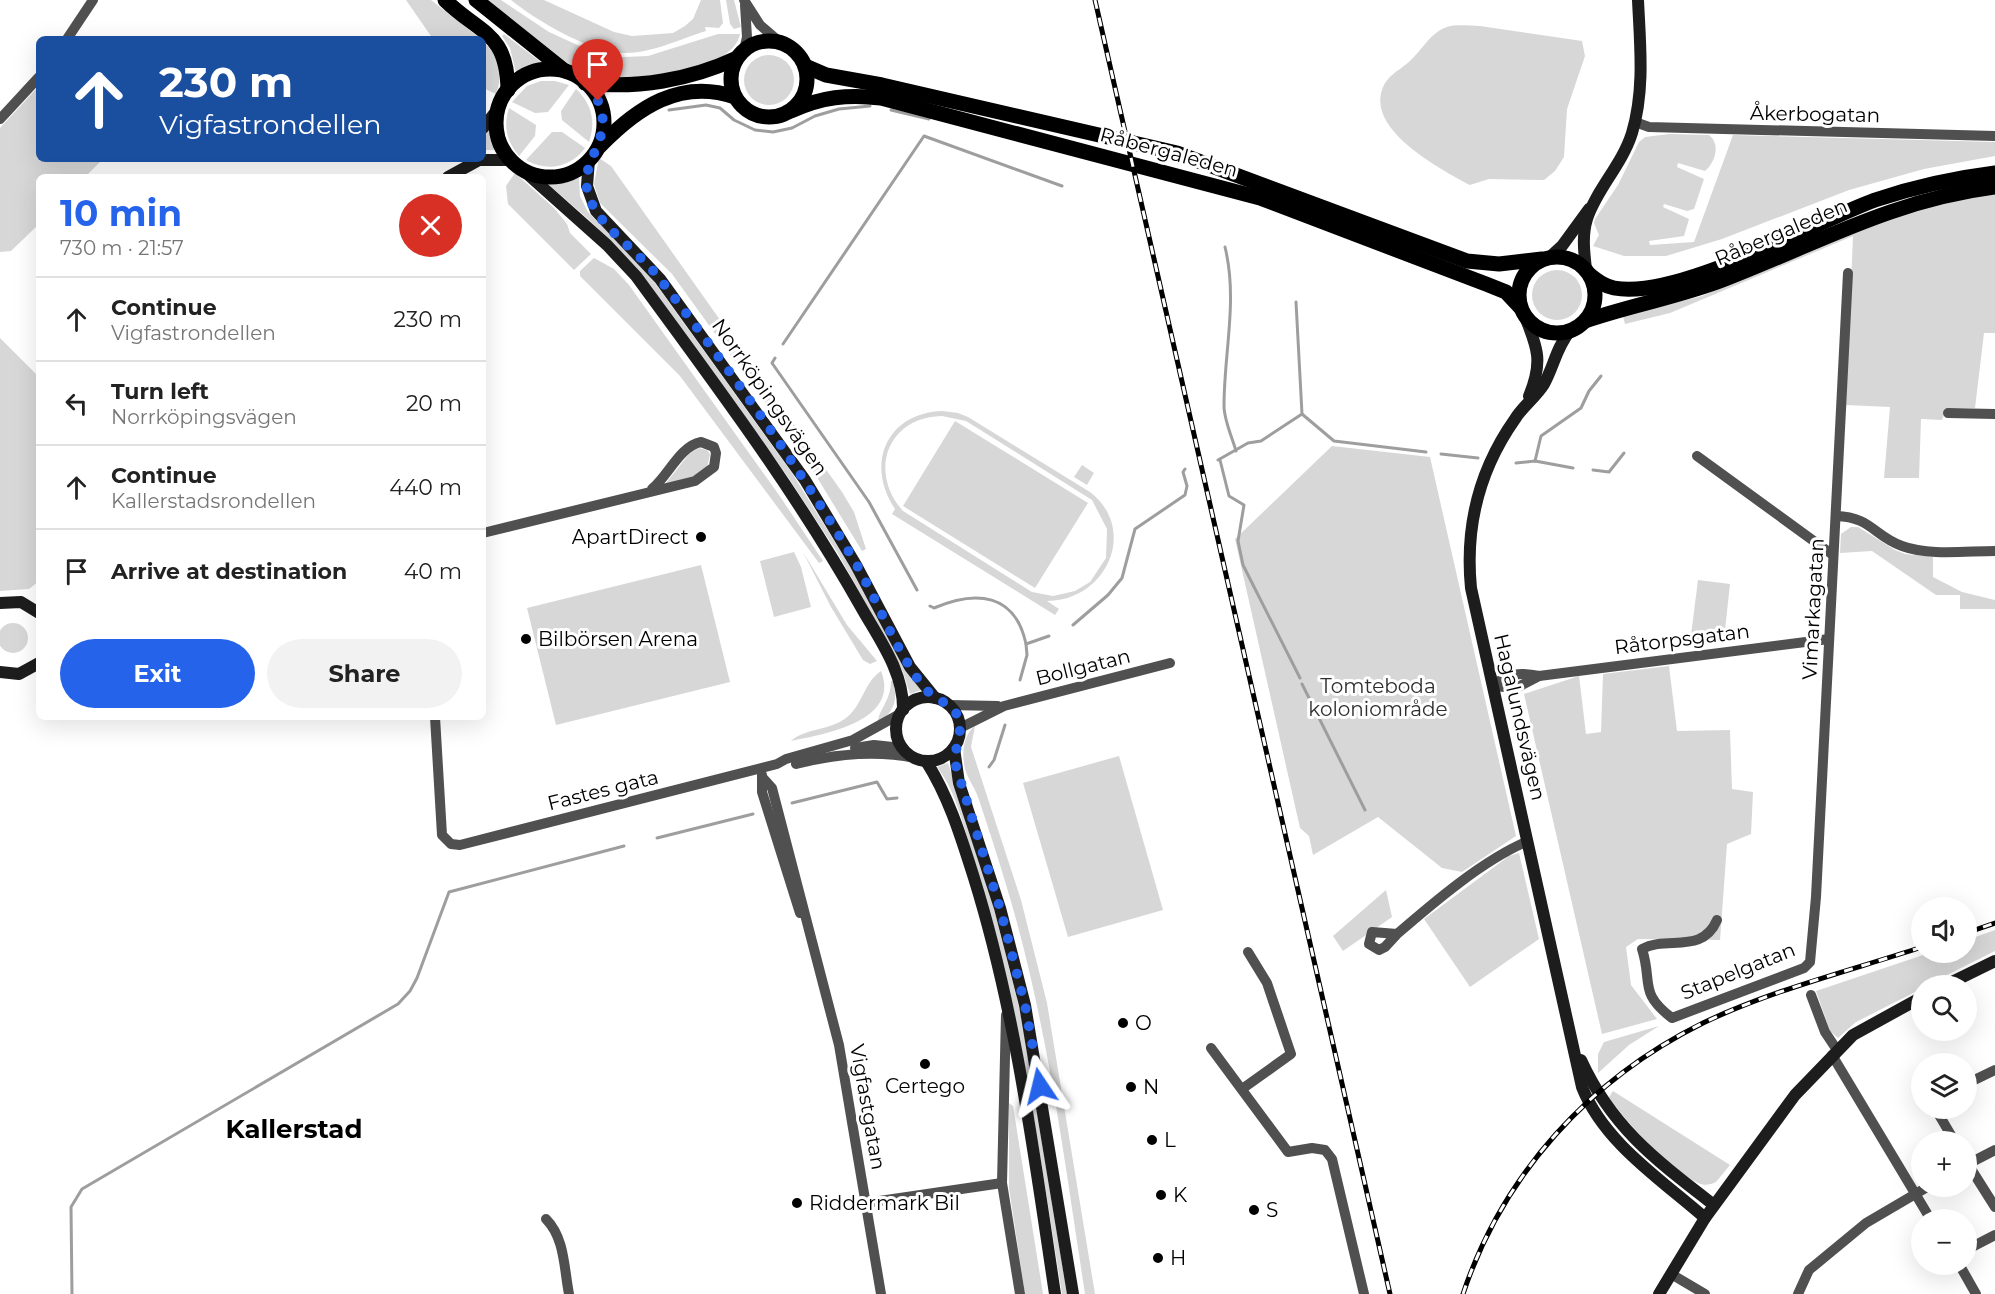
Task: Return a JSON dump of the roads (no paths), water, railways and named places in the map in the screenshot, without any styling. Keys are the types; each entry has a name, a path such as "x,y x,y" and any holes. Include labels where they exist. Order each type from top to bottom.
{"main road":[{"path":"445,0 500,48 506,61 508,90"},
{"path":"476,0 568,73 585,83 596,96 602,111 603,133 593,154"},
{"path":"1592,206 1584,213 1563,246 1532,266 1522,279 1519,291 1523,312 1534,326 1545,331 1570,331 1585,321 1595,299 1588,272 1585,230 1592,206 1620,162 1635,123 1641,74 1638,0"},
{"path":"585,83 609,86 654,82 705,71 765,41 781,43 798,54 805,66 807,86 798,104 791,111 771,118 750,113 735,97 731,77 740,54"},
{"name":"Råbergaleden","path":"805,66 826,75 882,85 1177,153 1467,261 1499,264 1546,258"},
{"path":"486,124 498,109 508,90 519,80 533,73 548,70 568,73"},
{"path":"498,109 497,132 501,147 510,160 523,170 543,177 557,177 571,173 593,154 624,120 656,101 710,91 735,97"},
{"name":"Råbergaleden","path":"791,111 832,97 856,95 881,98 1193,179 1260,198 1506,292 1523,312"},
{"name":"Norrköpingsvägen","path":"593,154 586,186 596,211 660,279 805,480 856,565 910,667 935,698"},
{"path":"486,160 510,160"},
{"path":"452,174 475,162"},
{"name":"Norrköpingsvägen","path":"523,170 608,245 636,276 794,495 839,567 891,662 903,695 901,712"},
{"name":"Råbergaleden","path":"1588,272 1607,286 1624,289 1682,280 1878,200 1950,180 1995,173"},
{"name":"Råbergaleden","path":"1585,321 1630,305 1707,285 1882,213 1919,201 1995,187"},
{"path":"1546,258 1569,258 1588,272"},
{"name":"Hagalundsvägen","path":"1523,312 1534,340 1538,368 1525,406"},
{"name":"Hagalundsvägen","path":"1570,331 1560,343 1544,384 1525,406 1498,445 1484,475 1475,503 1470,535 1471,588 1585,1094 1604,1125 1633,1155 1705,1218"},
{"path":"0,603 21,602 36,598"},
{"path":"21,602 36,611"},
{"path":"1,673 19,674 36,665"},
{"path":"1055,1294 1006,999 986,918 948,800 920,759 902,748 897,731 901,712 916,699 935,698 949,705 957,715 960,728 954,748 959,783 1000,908 1025,1005 1073,1294"},
{"path":"920,759 945,756 954,748"},
{"path":"1966,975 1995,961"},
{"path":"1659,1294 1705,1218 1783,1110 1834,1053 1862,1030 1911,1003"},
{"name":"Hagalundsvägen","path":"1575,1046 1597,1092 1613,1117 1641,1145 1714,1206"}],"street":[{"path":"70,36 93,0"},
{"path":"744,1 760,25 781,43"},
{"path":"740,54 747,37 744,1"},
{"path":"0,119 36,79"},
{"name":"Åkerbogatan","path":"1635,123 1649,127 1995,136"},
{"name":"Vimarkagatan","path":"1812,946 1848,273"},
{"path":"1948,413 1995,414"},
{"path":"486,532 652,489 695,481 710,472 716,460 714,447 701,442 691,445 662,481 652,489"},
{"path":"1696,456 1833,555"},
{"path":"1836,516 1861,520 1896,544 1912,549 1995,551"},
{"name":"Råtorpsgatan","path":"1493,686 1504,677 1516,674 1539,676 1829,639"},
{"name":"Bollgatan","path":"960,728 1004,706 1170,663"},
{"name":"Bollgatan","path":"949,705 1004,706"},
{"name":"Fastes gata","path":"435,720 442,835 451,844 460,845 762,773 786,759 853,740 901,712"},
{"name":"Fastes gata","path":"777,764 788,766 858,747 902,748"},
{"name":"Fastes gata","path":"814,759 880,753 920,759"},
{"name":"Vigfastgatan","path":"762,773 772,788 805,907 808,929 839,1045 880,1294"},
{"path":"1397,934 1436,901 1508,850 1528,841"},
{"name":"Stapelgatan","path":"1717,920 1705,936 1695,941 1649,945 1642,949 1649,993 1658,1007 1672,1018 1804,968 1810,962 1812,946"},
{"path":"1242,1089 1291,1054 1267,983 1248,952"},
{"path":"1811,995 1834,1053 1911,1185"},
{"path":"1006,999 1002,1183 1020,1294"},
{"path":"1211,1048 1288,1152 1312,1148 1325,1150 1332,1160 1364,1294"},
{"path":"1977,1079 1995,1070"},
{"path":"1977,1158 1995,1150"},
{"path":"1977,1179 1995,1207"},
{"path":"866,1203 1002,1183"},
{"path":"1798,1294 1809,1270 1866,1223 1911,1197"},
{"path":"546,1219 555,1228 560,1243 569,1294"},
{"path":"1977,1244 1995,1235"},
{"path":"1671,1274 1705,1294"},
{"path":"1965,1275 1976,1294"}],"waterway":[{"path":"669,110 706,105 720,108 734,120 755,130 773,132 792,128 815,116 839,109 870,106"},
{"path":"891,110 929,119"},
{"path":"783,344 924,136 1062,186"},
{"path":"1225,247 1229,267 1230,306 1224,411 1236,451"},
{"path":"1296,302 1302,414"},
{"path":"775,358 772,363 869,502 917,590"},
{"path":"1535,461 1541,436 1581,408 1589,391 1601,376"},
{"path":"1218,460 1248,443 1261,441 1302,414 1334,441 1426,452"},
{"path":"1593,470 1609,472 1624,453"},
{"path":"1441,454 1478,458"},
{"path":"1220,460 1229,496 1244,505 1238,541 1243,565 1300,678"},
{"path":"1516,463 1535,461 1573,468"},
{"path":"1073,625 1108,595 1122,578 1135,529 1185,495 1187,486 1183,472 1185,469"},
{"path":"930,606 934,608 965,599 992,600 1003,605 1013,614 1021,627 1026,644"},
{"path":"1020,680 1027,655 1026,644 1049,636"},
{"path":"1302,684 1365,810"},
{"path":"989,767 994,760 1005,725"},
{"path":"792,803 877,782 887,799 897,798"},
{"path":"657,838 753,814"},
{"path":"72,1294 71,1207 82,1189 398,1004 410,991 417,978 449,892 624,846"}],"railway":[{"path":"1095,0 1390,1294"},
{"path":"1977,929 1995,923"},
{"path":"1463,1294 1480,1250 1501,1209 1527,1170 1556,1134 1623,1072 1662,1046 1729,1011 1783,991 1911,950"}],"place":[{"name":"ApartDirect","path":"701,537"},
{"name":"Bilbörsen Arena","path":"526,639"},
{"name":"O","path":"1123,1023"},
{"name":"Certego","path":"925,1064"},
{"name":"N","path":"1131,1087"},
{"name":"L","path":"1152,1140"},
{"name":"K","path":"1161,1195"},
{"name":"Riddermark Bil","path":"797,1203"},
{"name":"S","path":"1254,1210"},
{"name":"H","path":"1158,1258"}],"district":[{"name":"Kallerstad","path":"294,1129"}],"park label":[{"name":"Tomteboda koloniområde","path":"1378,698"}]}
